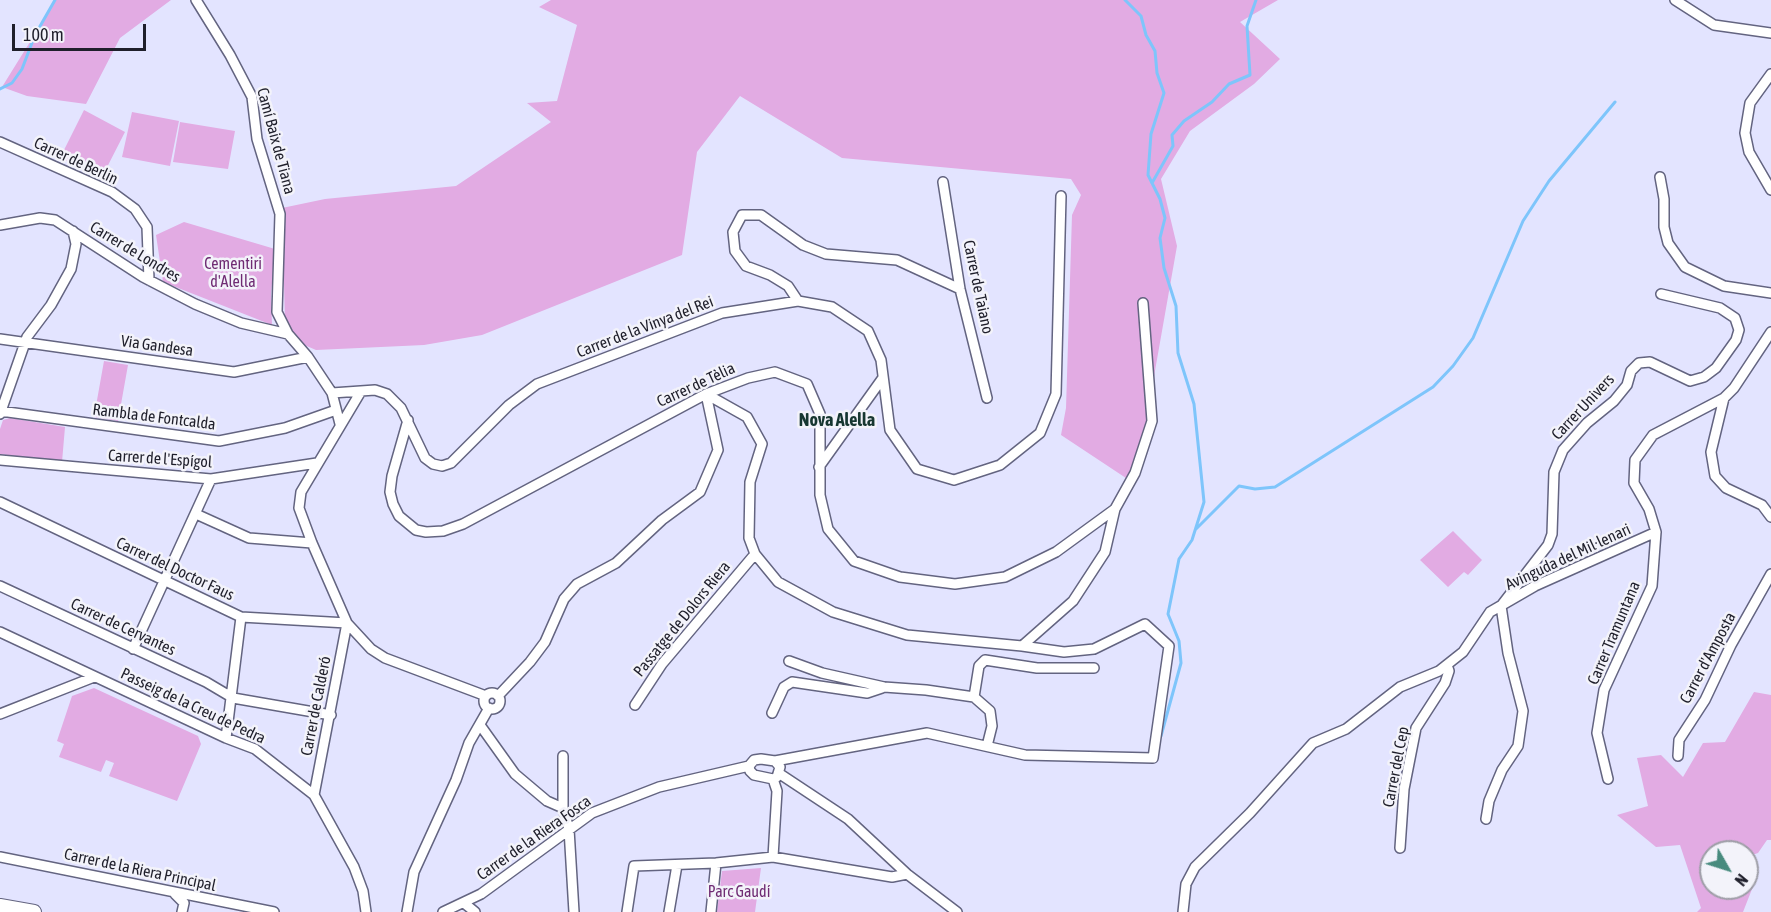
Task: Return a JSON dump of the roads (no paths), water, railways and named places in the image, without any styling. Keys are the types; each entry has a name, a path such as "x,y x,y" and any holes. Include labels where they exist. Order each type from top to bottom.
{"main road":[{"path":"0,906 34,912"}],"street":[{"name":"Camí Baix de Tiana","path":"196,0 230,55 252,98 257,139 280,214 282,239 276,299 277,312 288,334 308,357 332,393"},
{"path":"1675,0 1714,25 1771,33"},
{"path":"1771,74 1750,103 1745,134 1749,152 1771,190"},
{"name":"Carrer de Berlin","path":"0,142 112,192 135,209 147,227 149,280"},
{"path":"1660,177 1664,199 1664,227 1668,243 1680,262 1697,275 1724,286 1771,293"},
{"name":"Carrer de Taiano","path":"943,182 960,289 987,398"},
{"name":"Carrer de la Vinya del Rei","path":"332,393 360,393 375,390 387,394 395,400 408,420 425,458 432,464 442,466 451,463 509,405 537,384 722,313 798,302 832,307 868,330 881,360 890,430 917,469 954,480 999,465 1040,434 1056,394 1061,196"},
{"path":"798,302 789,286 770,275 746,266 735,251 733,232 742,215 761,215 803,245 826,254 897,260 960,289"},
{"name":"Carrer de Londres","path":"0,225 40,218 55,220 149,280 195,304 241,323 288,334"},
{"path":"0,412 25,342 51,305 71,269 76,244 73,231"},
{"name":"Carrer Univers","path":"1501,606 1548,545 1552,534 1554,472 1571,438 1614,401 1627,385 1631,371 1639,363 1650,362 1690,381 1716,369 1736,340 1739,330 1735,318 1720,308 1661,294"},
{"name":"Carrer de Tèlia","path":"408,420 392,476 390,492 393,504 399,516 416,530 443,531 463,524 706,394 748,378 775,372 807,384 820,414 820,495 828,529 854,561 900,577 955,584 1005,577 1056,552 1115,509 1135,473 1152,421 1143,303"},
{"name":"Avinguda del Mil·lenari","path":"1183,912 1186,884 1195,867 1250,813 1313,743 1346,729 1400,687 1439,671 1463,652 1490,612 1534,586 1656,532 1649,509 1634,483 1635,460 1653,435 1724,398 1734,388 1771,332"},
{"name":"Via Gandesa","path":"0,339 234,372 308,357"},
{"path":"819,467 882,379"},
{"path":"332,393 340,424"},
{"path":"360,393 317,463 301,492 299,503 312,543 348,623 359,639 385,658 486,696 492,693 498,696"},
{"path":"706,394 747,417 762,444 750,482 749,538 754,554 778,582 832,612 907,635 1064,652 1094,649 1145,624 1169,646 1153,758 1025,755 927,733 775,761 780,767 776,776 773,857"},
{"path":"498,696 523,671 545,642 564,600 577,584 616,563 662,520 700,492 718,450 706,394"},
{"path":"1724,398 1711,452 1715,476 1726,488 1762,505 1771,517"},
{"name":"Rambla de Fontcalda","path":"0,412 219,441 285,428 336,410"},
{"name":"Carrer de l'Espígol","path":"0,460 211,479 317,463"},
{"path":"134,649 211,479"},
{"name":"Carrer del Doctor Faus","path":"0,502 241,617 348,623"},
{"path":"1022,646 1073,601 1105,552 1115,509"},
{"path":"196,514 249,538 312,543"},
{"name":"Carrer Tramuntana","path":"1608,780 1597,733 1604,690 1652,586 1656,532"},
{"name":"Passatge de Dolors Riera","path":"634,705 662,664 754,554"},
{"name":"Carrer d'Amposta","path":"1678,756 1679,740 1705,700 1731,645 1771,574"},
{"name":"Carrer de Cervantes","path":"0,586 233,698 331,715"},
{"path":"1486,819 1489,801 1502,770 1518,746 1524,711 1508,652 1501,606"},
{"path":"226,738 233,698 241,617"},
{"name":"Carrer de Calderó","path":"314,795 348,623"},
{"name":"Passeig de la Creu de Pedra","path":"0,632 226,738 255,749 314,795 354,867 363,891 366,912"},
{"path":"343,646 359,639"},
{"path":"974,697 979,666 985,660 1037,668 1094,668"},
{"path":"789,661 822,673 884,687 974,697 990,711 992,726 987,746"},
{"name":"Carrer del Cep","path":"1400,848 1404,789 1416,728 1445,683 1449,671 1447,665"},
{"path":"0,714 94,676"},
{"path":"772,713 784,687 792,682 867,693 884,687"},
{"path":"486,696 484,703 489,708"},
{"path":"489,708 497,707 500,699 498,696"},
{"path":"407,912 414,872 489,708"},
{"path":"480,725 514,774 546,801 563,808"},
{"path":"563,756 563,808 569,830 574,912"},
{"name":"Carrer de la Riera Fosca","path":"443,912 480,894 592,813 659,787 749,766 754,760 775,761"},
{"path":"749,766 754,775 776,776 848,819 907,874 957,912"},
{"name":"Carrer de la Riera Principal","path":"0,857 274,912"},
{"path":"627,912 634,866 716,863 773,857 892,877 907,874"},
{"path":"711,912 716,863"},
{"path":"669,912 677,865"},
{"path":"170,892 180,897 183,908 201,898"},
{"path":"464,903 475,912"}],"waterway":[{"path":"0,89 12,83 22,69 35,35 55,0"},
{"path":"1125,0 1141,16 1146,35 1155,51 1157,73 1164,93 1151,134 1148,175 1160,199 1165,218 1160,238 1164,268 1176,306 1178,353 1194,404 1204,502 1192,540 1179,559 1168,614 1179,641 1181,663 1161,736"},
{"path":"1152,183 1173,146 1172,135 1184,121 1212,102 1229,84 1250,75 1247,26 1256,0"},
{"path":"1196,529 1239,486 1255,489 1275,487 1433,387 1453,366 1473,338 1523,221 1549,181 1615,102"}],"district":[{"name":"Nova Alella","path":"837,420"}],"park label":[{"name":"Cementiri d'Alella","path":"233,273"},
{"name":"Parc Gaudí","path":"739,892"}]}
